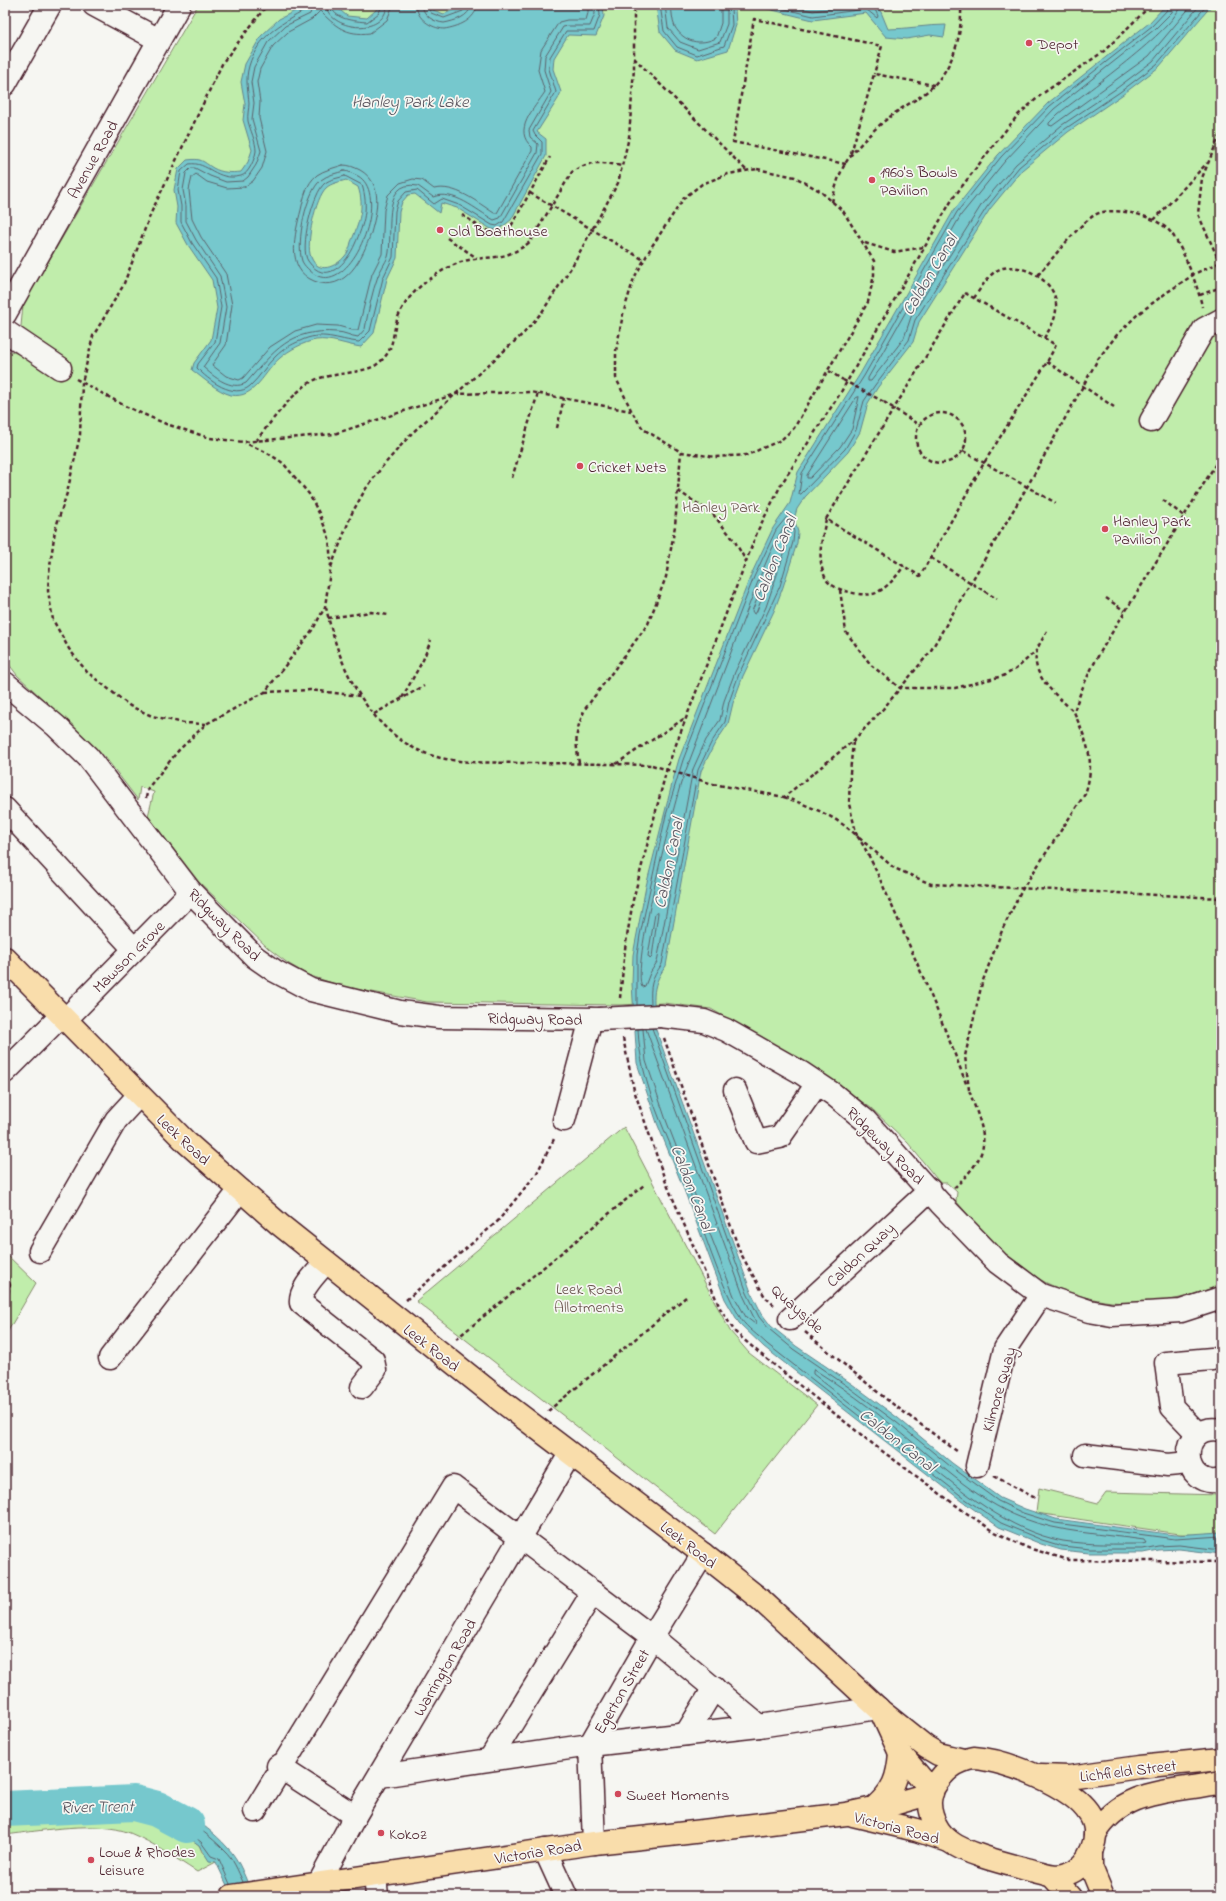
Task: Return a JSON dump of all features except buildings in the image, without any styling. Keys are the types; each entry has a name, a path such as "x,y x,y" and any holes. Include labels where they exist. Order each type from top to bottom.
{"main road":[{"name":"Leek Road","path":"5,958 186,1142 240,1190 326,1262 390,1314 570,1454 703,1554 761,1600 879,1710 926,1747 938,1754 963,1760"},
{"name":"Leek Road","path":"879,1710 900,1753 932,1792"},
{"path":"875,1807 888,1795 895,1784 899,1767 900,1753"},
{"path":"1093,1843 1085,1862 1077,1870 1066,1875 1052,1876 990,1858 949,1841 932,1818 930,1810 932,1792 946,1770 963,1760 982,1758 998,1762 1036,1776 1071,1796 1084,1806 1091,1815 1094,1824 1093,1843 1091,1866 1103,1896"},
{"name":"Lichfield Street","path":"1036,1776 1069,1777 1139,1767 1221,1760"},
{"name":"Lichfield Street","path":"1093,1843 1110,1816 1125,1804 1144,1795 1195,1788 1221,1782"},
{"name":"Victoria Road","path":"232,1896 594,1842 669,1835 846,1814 897,1803 932,1792"},
{"name":"Victoria Road","path":"846,1814 885,1822 949,1841"},
{"path":"1052,1876 1070,1896"}],"street":[{"path":"5,84 50,5"},
{"path":"94,5 159,40"},
{"name":"Avenue Road","path":"5,314 179,5"},
{"path":"1151,421 1213,325"},
{"path":"5,331 60,368"},
{"name":"Ridgway Road","path":"5,683 56,726 88,757 191,892 255,957 275,971 311,990 369,1005 425,1016 595,1019 660,1016"},
{"path":"5,809 134,949"},
{"name":"Mawson Grove","path":"5,1072 58,1019 65,1020 191,892"},
{"name":"Ridgeway Road","path":"660,1016 704,1021 726,1030 833,1094 866,1121 998,1263 1041,1296 1089,1311 1112,1315 1174,1312 1221,1298"},
{"path":"564,1120 595,1019"},
{"path":"735,1090 756,1142 780,1137 817,1084"},
{"path":"40,1251 116,1120 139,1095"},
{"path":"110,1358 240,1190"},
{"name":"Caldon Quay","path":"790,1319 935,1196"},
{"path":"326,1262 303,1292 300,1298 301,1304 373,1360 375,1370 362,1387"},
{"name":"Kilmore Quay","path":"976,1466 1005,1350 1041,1296"},
{"path":"1198,1434 1172,1408 1166,1363 1212,1359"},
{"path":"1221,1430 1206,1430 1198,1434 1189,1447 1189,1463 1193,1471 1208,1481 1221,1480"},
{"name":"Warrington Road","path":"319,1882 355,1816 570,1454"},
{"path":"1085,1455 1168,1465 1189,1463"},
{"path":"255,1811 280,1767 453,1487 521,1536 652,1637 759,1726"},
{"name":"Egerton Street","path":"594,1842 590,1745 652,1637 703,1554"},
{"path":"490,1759 593,1592"},
{"path":"686,1734 714,1688"},
{"path":"380,1776 590,1745 759,1726 879,1710"},
{"path":"280,1767 355,1816"},
{"path":"545,1850 566,1896"},
{"path":"375,1875 378,1896"}],"path":[{"path":"206,724 184,723 152,716 130,706 87,672 69,649 53,620 48,591 49,573 55,530 67,493 80,435 82,383 93,336 123,286 152,213 223,62 267,5"},
{"path":"331,567 352,513 365,490 382,467 412,434 524,333 542,312 572,266 618,183 629,137 634,58 634,5"},
{"path":"851,155 889,117 934,85 948,67 958,42 962,20 961,5"},
{"path":"658,801 686,718 758,530 782,483 841,392 953,198 1018,115 1042,94 1104,51 1151,5"},
{"path":"832,202 839,176 846,164 851,155 882,46 754,19 734,142 846,164"},
{"path":"634,58 747,171"},
{"path":"874,74 934,85"},
{"path":"784,797 853,741 930,652 1027,487 1098,359 1116,336 1138,314 1192,275 1221,262 1198,214 1202,178 1221,132"},
{"path":"462,215 488,231 500,233 510,228 550,157"},
{"path":"255,442 280,410 305,387 318,378 374,366 388,355 398,319 406,303 420,286 438,273 461,262 478,258 504,255 518,250 530,242 572,172 583,165 601,162 622,166"},
{"path":"1154,220 1208,162"},
{"path":"757,169 796,177 820,191 832,202 843,212 864,243 874,261 874,275 868,302 829,371 794,428 781,440 747,455 715,457 681,452 643,429 632,412 616,378 616,351 622,314 634,278 684,198 702,184 728,174 757,169"},
{"path":"530,193 644,260"},
{"path":"1038,275 1083,224 1098,213 1120,210 1154,220 1172,234 1200,295 1205,320 1213,325"},
{"path":"446,238 478,258"},
{"path":"864,243 894,252 924,247"},
{"path":"974,298 985,280 1002,268 1019,268 1038,275 1052,290 1056,303 1055,322 1044,338"},
{"path":"1200,295 1221,287"},
{"path":"826,519 904,566 920,576 984,463 1056,345 964,293 826,519 820,549 822,568 826,581 840,590 874,594 890,584 904,566"},
{"path":"1047,362 1114,407"},
{"path":"829,371 884,402 919,425"},
{"path":"82,383 127,407 166,424 210,438 243,442 334,434 456,394 530,392 632,412"},
{"path":"512,478 538,393"},
{"path":"556,428 564,398"},
{"path":"942,412 953,415 965,428 966,437 963,451 957,458 950,462 941,464 928,460 921,455 917,447 915,438 919,425 925,418 933,414 942,412"},
{"path":"140,825 148,788 178,751 206,724 265,692 313,629 325,607 331,567 330,538 309,494 283,463 266,452 243,442"},
{"path":"963,451 1056,503"},
{"path":"579,764 575,738 585,708 648,624 666,577 675,526 681,452"},
{"path":"1074,712 1085,680 1221,455"},
{"path":"678,491 712,513 734,540 746,561"},
{"path":"1163,500 1184,516"},
{"path":"930,558 997,599"},
{"path":"840,590 846,632 871,665 900,688 955,688 1004,676 1016,669 1037,650"},
{"path":"1106,598 1126,611"},
{"path":"325,607 335,647 360,696 374,714 395,735 413,747 437,757 497,762 652,765 713,784 784,797 821,810 857,836 894,868 931,884 1221,898"},
{"path":"328,618 371,612 388,615"},
{"path":"969,1090 965,1056 982,983 1002,928 1023,888 1085,794 1090,779 1088,745 1074,712 1047,685 1038,672 1035,662 1037,650 1047,631"},
{"path":"402,698 423,660 431,640"},
{"path":"374,714 424,686"},
{"path":"265,692 310,690 360,696"},
{"path":"616,764 686,718"},
{"path":"853,741 849,804 857,836 877,873 944,1024 983,1129 985,1140 984,1151 964,1179 935,1196"},
{"name":"Quayside","path":"660,1016 660,1027 673,1068 740,1252 765,1297 886,1399 976,1466 1037,1499"},
{"path":"390,1314 498,1221 537,1173 564,1120"},
{"path":"439,1352 644,1185"},
{"path":"5,1269 10,1285 5,1306"},
{"path":"532,1424 686,1297"}],"green space":[{"name":"Hanley Park","path":"198,5 1221,5 1221,1284 1195,1294 1167,1300 1139,1303 1111,1302 1084,1297 1058,1288 1033,1275 1010,1259 996,1246 956,1201 957,1192 947,1183 940,1183 908,1143 871,1108 810,1066 711,1009 664,1003 619,1005 427,1002 344,987 308,975 289,964 269,949 199,882 148,816 154,792 140,787 138,800 105,757 17,675 5,659 5,352 11,351 23,356 24,334 21,326 23,305"},
{"name":"Leek Road Allotments","path":"624,1127 730,1331 749,1353 817,1405 715,1534 416,1301"},
{"path":"5,1253 36,1283 5,1336"},
{"path":"1039,1488 1098,1503 1106,1492 1221,1495 1221,1535 1180,1534 1036,1513"},
{"path":"57,1812 151,1817 177,1829 199,1845 202,1852 216,1862 197,1872 148,1841 117,1829 85,1827 51,1829 5,1835 5,1815"}],"water":[{"name":"Hanley Park Lake","path":"307,5 334,5 347,16 367,18 376,10 378,5 430,5 433,10 444,14 464,5 603,5 604,16 596,36 568,35 554,58 553,69 561,92 537,132 546,139 546,156 511,220 498,230 491,229 457,208 441,203 439,213 415,194 408,195 402,202 399,212 397,258 387,279 374,333 361,347 322,340 302,344 280,358 253,389 247,393 231,395 216,388 192,370 194,363 211,340 217,308 212,280 188,245 176,223 177,207 174,190 178,169 187,160 199,160 216,170 223,172 241,172 248,162 252,150 243,120 245,104 241,82 245,64 261,36 279,19","holes":["346,180 358,187 361,201 360,215 348,252 341,260 332,266 318,266 314,263 311,257 309,242 312,221 322,193 330,185"]},
{"path":"656,5 875,5 881,12 888,29 946,25 944,37 930,35 907,39 886,37 866,13 813,20 756,6 735,9 736,25 728,50 697,59 675,50 660,32"},
{"name":"Caldon Canal","path":"1166,5 1212,5 1159,67 1122,95 1068,132 1022,170 990,209 919,322 913,342 878,387 868,403 860,432 848,452 805,497 797,509 794,519 798,532 797,543 783,587 774,611 743,676 733,703 728,724 714,745 701,771 666,966 657,981 654,1002 655,1027 751,1292 762,1314 771,1326 796,1346 852,1384 898,1418 952,1463 1000,1498 1025,1509 1056,1519 1175,1535 1221,1532 1221,1554 1179,1549 1158,1550 1143,1553 1089,1553 1061,1550 1041,1544 999,1527 962,1501 764,1347 739,1323 725,1299 657,1123 637,1063 632,984 633,955 646,886 679,759 751,575 773,528 790,503 798,472 860,374 954,210 998,155 1048,103 1149,23"},
{"path":"135,1795 148,1798 185,1814 218,1837 236,1858 253,1896 232,1896 216,1862 209,1861 199,1845 177,1829 151,1817"}],"waterway":[{"name":"River Trent","path":"5,1809 134,1803 157,1809 187,1825"}],"place":[{"name":"Depot","path":"1029,43"},
{"name":"1960's Bowls Pavilion","path":"872,180"},
{"name":"Old Boathouse","path":"440,230"},
{"name":"Cricket Nets","path":"580,466"},
{"name":"Hanley Park Pavilion","path":"1105,529"},
{"name":"Sweet Moments","path":"618,1794"},
{"name":"Kokoz","path":"381,1833"},
{"name":"Lowe & Rhodes Leisure","path":"91,1860"}]}
